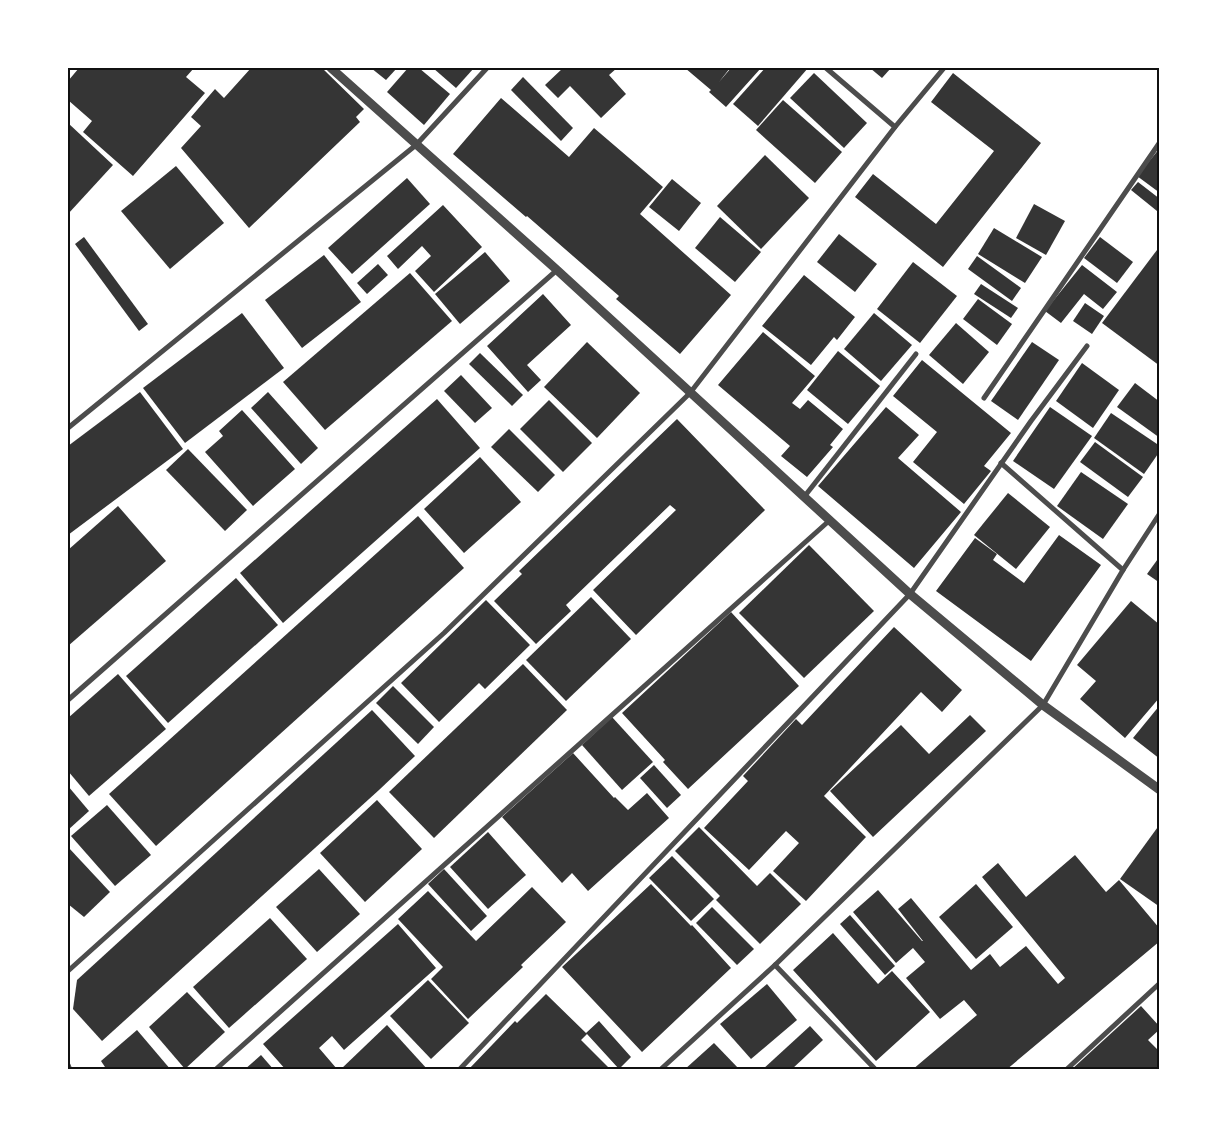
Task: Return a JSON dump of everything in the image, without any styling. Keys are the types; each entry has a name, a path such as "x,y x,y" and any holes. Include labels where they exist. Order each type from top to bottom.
{"street":[{"path":"331,68 557,270 910,594 1043,705 1160,790"},
{"path":"68,428 416,145 487,68"},
{"path":"826,68 895,127"},
{"path":"68,971 444,633 690,393 895,127 944,68"},
{"path":"984,398 1160,142"},
{"path":"68,700 557,270"},
{"path":"459,1070 910,594 1031,421 1087,346"},
{"path":"804,497 916,354"},
{"path":"1002,463 1123,570"},
{"path":"660,1070 774,965 1043,705 1123,570 1160,513"},
{"path":"214,1070 830,520"},
{"path":"774,965 876,1070"},
{"path":"1066,1070 1160,983"}],"building":[{"path":"79,68 194,68 186,77 205,93 133,176 83,132 92,121 68,100 68,81"},
{"path":"251,68 322,68 364,109 356,117 360,122 249,228 181,148 201,126 191,117 215,89 224,98"},
{"path":"371,68 397,68 386,80"},
{"path":"408,68 419,68 450,94 424,125 387,92"},
{"path":"433,68 474,68 456,88"},
{"path":"563,68 617,68 609,75 626,94 601,118 570,86 558,98 545,85"},
{"path":"685,68 730,68 719,82 731,68 761,68 726,107 709,92 711,90"},
{"path":"765,68 808,68 758,126 733,104"},
{"path":"870,68 891,68 882,78"},
{"path":"814,73 867,123 844,148 790,98"},
{"path":"953,73 1041,143 943,267 855,197 873,174 936,224 994,151 931,102"},
{"path":"523,77 573,128 561,141 511,90"},
{"path":"501,98 569,157 594,128 663,187 640,214 731,295 680,354 616,299 619,296 453,154"},
{"path":"783,100 842,152 815,183 756,130"},
{"path":"68,123 113,165 68,214"},
{"path":"1160,148 1160,193 1137,176"},
{"path":"765,155 809,198 761,249 717,206"},
{"path":"176,166 224,223 170,269 121,211"},
{"path":"407,178 430,204 352,274 328,248"},
{"path":"672,179 701,203 679,231 649,207"},
{"path":"1138,182 1160,199 1160,207 1157,211 1131,190"},
{"path":"1034,204 1065,221 1046,255 1016,238"},
{"path":"443,205 482,247 434,292 415,271 431,256 422,246 398,269 387,256"},
{"path":"720,217 761,252 735,282 695,248"},
{"path":"994,228 1042,257 1025,283 978,254"},
{"path":"839,234 877,264 855,292 817,262"},
{"path":"84,237 148,324 139,331 75,244"},
{"path":"1100,237 1133,262 1117,283 1084,258"},
{"path":"1160,246 1160,366 1102,323"},
{"path":"485,252 510,281 460,324 435,294"},
{"path":"324,255 361,302 302,348 265,300"},
{"path":"977,256 1021,288 1012,301 968,269"},
{"path":"913,262 957,296 920,343 877,309"},
{"path":"378,264 388,275 367,294 357,283"},
{"path":"1082,265 1117,292 1103,309 1084,294 1061,323 1045,311"},
{"path":"410,273 452,321 325,430 283,382"},
{"path":"804,275 855,317 837,340 834,337 811,365 762,326"},
{"path":"981,284 1018,308 1011,318 974,294"},
{"path":"543,294 571,325 527,365 541,380 528,392 487,346"},
{"path":"978,299 1012,324 997,345 963,319"},
{"path":"1085,303 1104,316 1092,334 1073,321"},
{"path":"242,313 284,368 185,443 143,388"},
{"path":"874,313 912,345 881,381 844,349"},
{"path":"956,323 989,352 963,384 929,355"},
{"path":"763,332 815,376 792,403 800,409 808,400 843,429 830,445 833,447 807,477 781,456 790,446 718,385"},
{"path":"587,342 640,393 597,438 544,387"},
{"path":"1032,342 1059,360 1018,420 991,401"},
{"path":"838,351 880,386 848,424 807,390"},
{"path":"480,353 523,395 512,406 469,364"},
{"path":"922,360 1011,433 984,466 991,471 964,504 913,462 937,432 893,396"},
{"path":"1082,363 1119,390 1093,428 1056,401"},
{"path":"461,375 492,408 475,423 444,391"},
{"path":"1135,383 1160,402 1160,438 1117,407"},
{"path":"140,392 183,449 68,535 68,446"},
{"path":"268,392 318,448 301,464 251,408"},
{"path":"437,399 480,448 283,623 240,573"},
{"path":"549,400 592,443 563,472 520,429"},
{"path":"886,407 919,435 898,458 961,512 914,568 818,486"},
{"path":"1050,407 1092,436 1054,489 1013,461"},
{"path":"242,410 295,469 253,506 205,452 223,436 219,431"},
{"path":"1111,413 1160,446 1160,451 1144,474 1094,438"},
{"path":"677,419 765,510 636,635 593,590 676,510 670,505 566,605 571,611 536,644 494,601 522,574 519,571"},
{"path":"509,429 555,475 538,492 491,447"},
{"path":"1095,442 1143,477 1128,497 1080,462"},
{"path":"188,449 247,510 225,531 166,470"},
{"path":"480,457 521,502 464,553 424,509"},
{"path":"1081,472 1128,504 1103,539 1057,506"},
{"path":"1008,493 1050,527 1016,569 974,535"},
{"path":"118,506 166,561 68,646 68,550"},
{"path":"418,516 464,568 156,846 109,794"},
{"path":"1059,535 1101,565 1031,661 936,591 975,538 997,554 993,560 1024,583"},
{"path":"809,545 874,611 804,678 739,613"},
{"path":"1160,556 1160,583 1147,574"},
{"path":"236,578 278,625 168,723 126,676"},
{"path":"591,597 631,639 566,701 526,660"},
{"path":"486,600 530,645 485,689 479,683 439,722 401,683"},
{"path":"1131,601 1160,625 1160,697 1125,738 1080,699 1096,681 1077,665"},
{"path":"731,612 799,686 688,789 663,762 665,760 622,713"},
{"path":"894,627 962,690 942,712 921,692 824,796 866,837 806,901 773,871 799,843 786,831 749,870 704,828 748,781 743,776 796,719 802,725"},
{"path":"523,664 567,710 434,838 389,792"},
{"path":"118,674 166,729 89,796 68,771 68,718"},
{"path":"393,686 434,727 418,744 376,703"},
{"path":"1160,705 1160,759 1133,738"},
{"path":"372,710 415,756 102,1041 73,1009 77,980"},
{"path":"970,715 986,731 873,837 830,791 901,725 929,754"},
{"path":"612,717 653,762 622,790 582,745"},
{"path":"573,753 614,798 628,810 647,793 669,818 588,891 572,873 562,883 502,817"},
{"path":"654,765 681,795 667,808 640,778"},
{"path":"68,786 89,811 68,830"},
{"path":"377,800 422,849 365,902 320,853"},
{"path":"107,805 151,855 115,886 71,836"},
{"path":"1160,824 1160,907 1120,879"},
{"path":"699,827 757,886 770,873 801,904 760,944 716,900 720,896 675,851"},
{"path":"488,832 526,875 488,909 450,867"},
{"path":"68,847 110,892 84,917 68,904"},
{"path":"1075,855 1106,892 1119,880 1160,929 1160,941 1006,1070 912,1070 977,1015 964,1000 940,1019 906,978 925,962 913,948 896,963 853,912 878,890 923,941 898,909 911,898 971,970 990,954 1000,967 1026,946 1058,984 1065,978 982,877 998,863 1026,897"},
{"path":"672,856 714,899 691,921 649,878"},
{"path":"319,869 360,914 317,952 276,907"},
{"path":"444,869 487,916 471,931 428,884"},
{"path":"651,884 731,968 642,1052 562,967"},
{"path":"976,884 1013,927 976,959 939,917"},
{"path":"532,887 566,922 521,965 523,967 468,1019 431,979 443,967 398,919 428,891 476,941"},
{"path":"712,907 754,949 737,965 696,923"},
{"path":"850,915 895,966 885,975 840,924"},
{"path":"270,918 307,959 229,1028 193,987"},
{"path":"398,924 436,968 344,1050 332,1036 319,1048 336,1070 286,1070 263,1044"},
{"path":"833,933 878,984 892,971 930,1012 876,1061 793,970"},
{"path":"428,980 469,1023 431,1059 390,1016"},
{"path":"767,984 797,1020 751,1059 720,1024"},
{"path":"187,992 225,1032 185,1069 149,1027"},
{"path":"546,994 587,1034 581,1040 611,1070 468,1070 515,1021 517,1023"},
{"path":"1141,1006 1160,1027 1148,1040 1160,1052 1160,1070 1071,1070"},
{"path":"599,1021 631,1057 619,1069 586,1033"},
{"path":"387,1025 428,1070 340,1070"},
{"path":"810,1026 823,1040 791,1070 762,1070"},
{"path":"137,1030 171,1070 107,1070 101,1061"},
{"path":"714,1043 740,1070 684,1070"},
{"path":"261,1055 274,1070 244,1070"}]}
